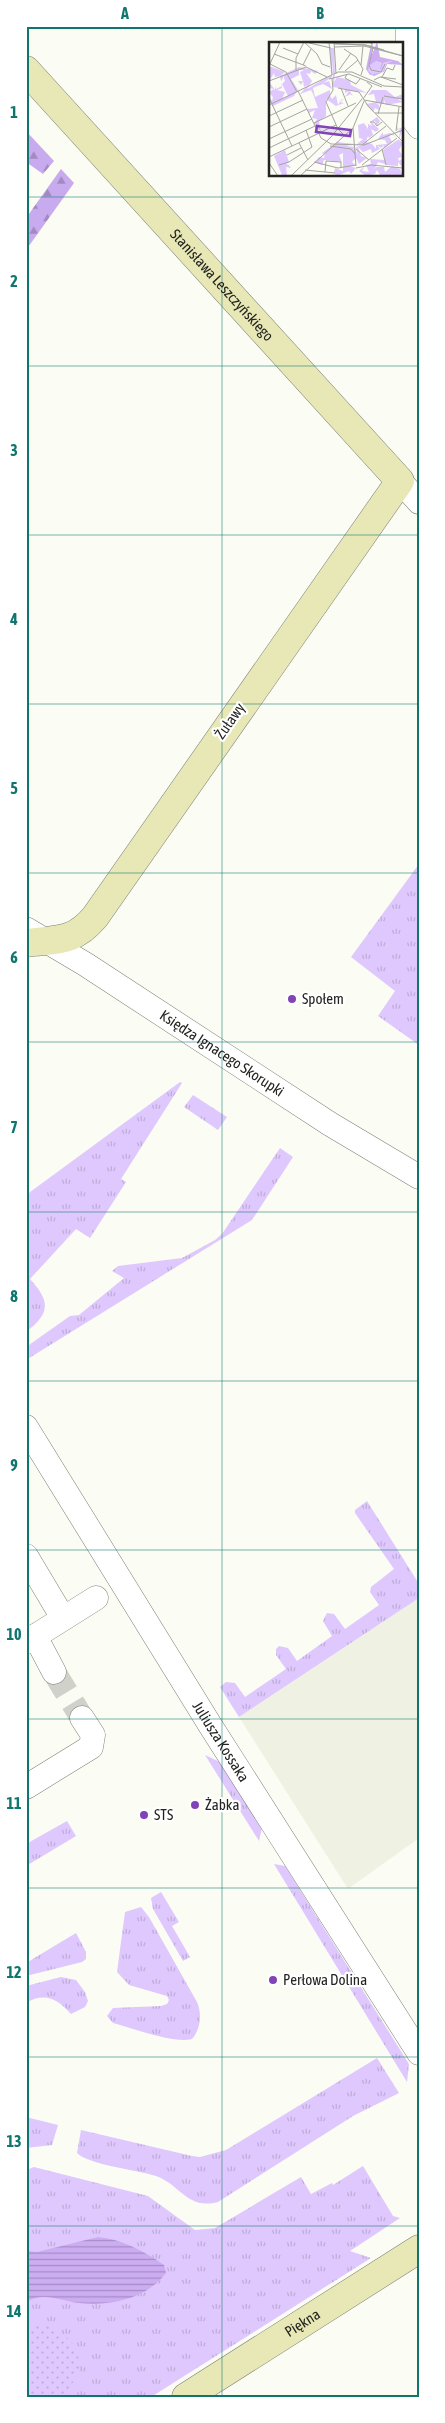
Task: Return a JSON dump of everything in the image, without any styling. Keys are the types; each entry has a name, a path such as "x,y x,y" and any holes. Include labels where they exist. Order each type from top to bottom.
{"street":[{"path":"408,26 408,104 410,114 419,127"},
{"name":"Stanisława Leszczyńskiego","path":"26,70 84,136 419,502"},
{"name":"Żuławy","path":"33,938 62,941 81,931 95,917 400,481"},
{"name":"Księdza Ignacego Skorupki","path":"33,938 85,964 323,1119 419,1177"},
{"name":"Juliusza Kossaka","path":"26,1428 210,1725 419,2054"},
{"path":"26,1556 63,1618"},
{"path":"54,1672 31,1639 96,1598"},
{"path":"26,1787 91,1747 93,1735 82,1718"},
{"name":"Piękna","path":"186,2397 419,2249"}],"shaded area":[{"path":"419,1598 419,1838 348,1889 239,1717"},
{"path":"98,2237 124,2243 148,2255 164,2265 166,2273 158,2282 138,2295 115,2302 91,2304 39,2297 26,2302 26,2251 37,2252"}],"green space":[{"path":"26,131 54,161 43,174 26,162"},
{"path":"61,169 74,183 26,250 26,218"},
{"path":"419,864 419,1045 378,1016 395,991 351,957"},
{"path":"180,1082 182,1083 121,1179 126,1182 90,1238 76,1229 30,1279 41,1294 45,1307 40,1319 26,1332 26,1195"},
{"path":"193,1095 227,1117 218,1130 184,1107"},
{"path":"280,1148 293,1157 252,1220 26,1360 26,1347 70,1316 79,1315 124,1278 112,1271 118,1266 182,1258 215,1240 222,1234"},
{"path":"367,1501 419,1584 419,1598 239,1717 220,1687 226,1682 235,1683 245,1697 286,1669 276,1655 276,1649 279,1646 288,1648 297,1661 332,1636 323,1621 327,1613 334,1614 345,1629 379,1605 370,1592 371,1587 394,1569 355,1513 355,1510"},
{"path":"205,1755 220,1762 262,1828 259,1841"},
{"path":"67,1821 76,1836 26,1866 26,1844"},
{"path":"274,1864 285,1866 409,2064 407,2082"},
{"path":"161,1892 179,1922 172,1926 190,1957 183,1961 153,1909 151,1898"},
{"path":"141,1907 149,1917 197,2002 200,2011 200,2021 192,2039 174,2039 153,2035 113,2023 107,2016 113,2008 161,2006 167,2004 169,2000 167,1996 129,1985 117,1972 125,1912"},
{"path":"76,1933 86,1952 86,1959 82,1962 26,1976 26,1963"},
{"path":"61,1977 76,1980 85,1992 88,2001 85,2007 71,2014 62,2005 51,1999 39,1998 26,2003 26,1986"},
{"path":"377,2058 399,2093 353,2116 218,2202 199,2203 191,2200 165,2180 156,2176 92,2161 77,2153 81,2130 192,2156 200,2157 226,2150"},
{"path":"26,2117 58,2125 52,2145 26,2148"},
{"path":"363,2166 393,2216 400,2218 350,2251 371,2258 151,2397 26,2397 26,2170 34,2167 148,2196 195,2230 215,2228 301,2177 311,2194 332,2183 333,2185"},
{"path":"39,2324 53,2328 65,2336 75,2347 79,2362 79,2373 62,2397 26,2397 26,2325"}],"tunnel":[{"path":"54,1672 82,1718"}],"place":[{"name":"Społem","path":"292,999"},
{"name":"Żabka","path":"195,1805"},
{"name":"STS","path":"144,1815"},
{"name":"Perłowa Dolina","path":"273,1980"}]}
